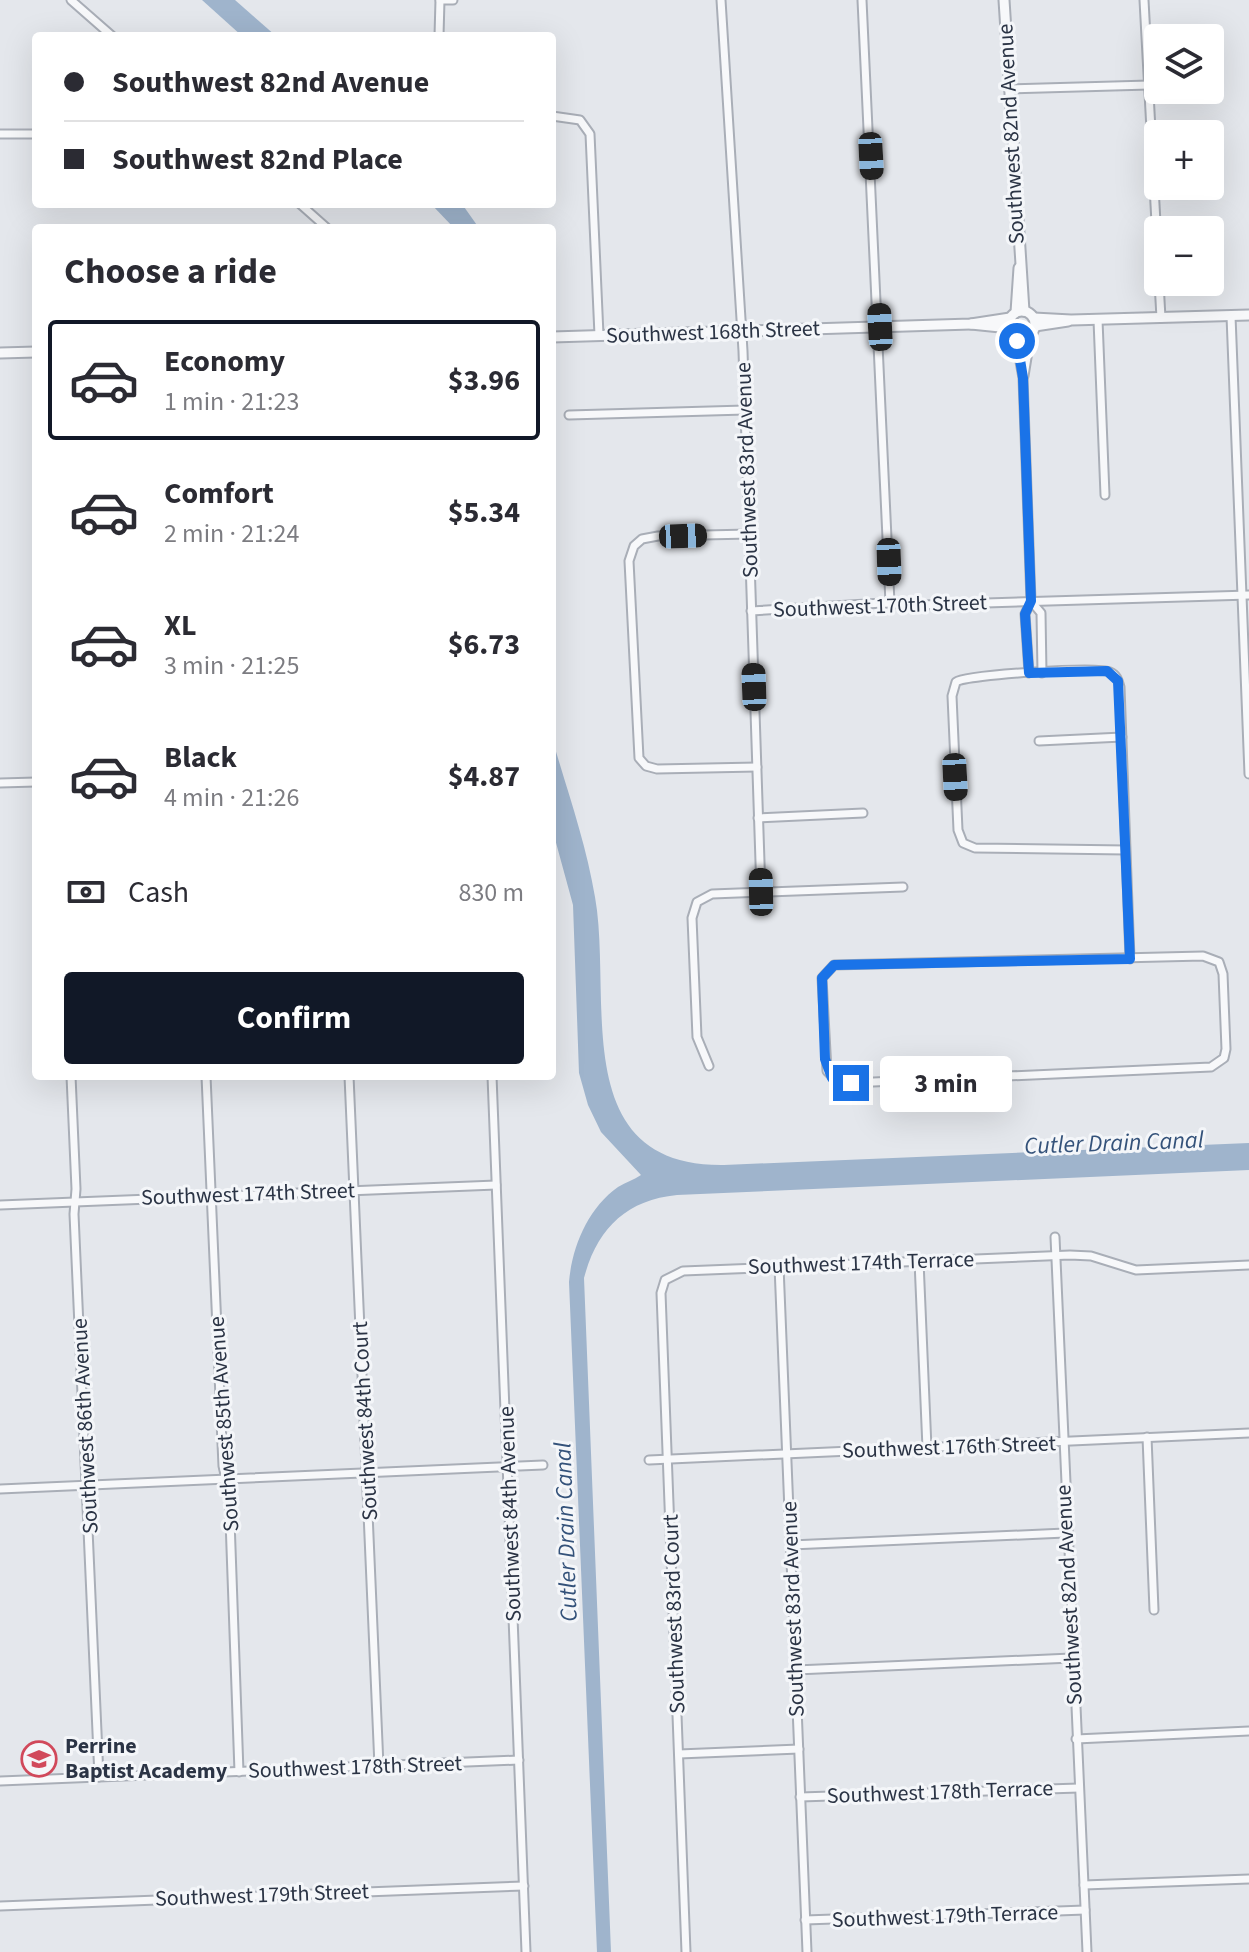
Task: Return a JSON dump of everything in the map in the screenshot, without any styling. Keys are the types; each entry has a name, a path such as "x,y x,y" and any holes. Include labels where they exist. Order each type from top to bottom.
{"street":[{"path":"71,0 107,32"},
{"path":"439,32 440,0 453,0"},
{"name":"Southwest 83rd Avenue","path":"721,0 745,410 761,892"},
{"path":"862,0 880,327 890,603"},
{"name":"Southwest 82nd Avenue","path":"1004,0 1019,268 1015,321 1023,378 1031,601 1025,614 1029,673"},
{"path":"1144,0 1145,24"},
{"path":"1009,89 1144,85"},
{"path":"1150,104 1156,216"},
{"path":"556,116 574,117 585,124 590,134 599,335"},
{"path":"0,134 32,134"},
{"path":"304,208 322,224"},
{"path":"1160,296 1161,318"},
{"path":"1015,321 1034,326 1071,320 1249,315"},
{"path":"1231,316 1245,595 1249,774"},
{"path":"1098,320 1105,495"},
{"name":"Southwest 168th Street","path":"556,337 1015,321 1023,337 1034,326"},
{"name":"Southwest 82nd Avenue","path":"1023,378 1034,326"},
{"path":"0,353 32,352"},
{"path":"569,415 745,410"},
{"path":"750,534 658,536 638,541 629,561 637,746 642,763 657,769 757,767"},
{"name":"Southwest 170th Street","path":"751,611 890,603 1245,595"},
{"name":"Southwest 82nd Avenue","path":"1031,601 1041,613 1042,673"},
{"path":"1126,850 975,848 963,843 958,830 952,711 956,682 971,675 1097,670 1115,676 1120,687 1122,737 1130,959"},
{"path":"1039,741 1122,737"},
{"path":"0,783 32,782"},
{"path":"758,818 863,813"},
{"path":"709,1066 697,1037 692,918 697,902 712,894 903,887"},
{"path":"1203,956 1219,962 1226,1049 1221,1061 1206,1067 851,1083 832,1078 825,1059 822,984 829,968 853,962 1130,959 1203,956"},
{"name":"Southwest 86th Avenue","path":"71,1080 99,1777"},
{"name":"Southwest 85th Avenue","path":"206,1080 239,1772"},
{"name":"Southwest 84th Court","path":"349,1080 379,1766"},
{"name":"Southwest 84th Avenue","path":"492,1080 526,1952"},
{"name":"Southwest 174th Street","path":"0,1205 496,1185"},
{"name":"Southwest 82nd Avenue","path":"1055,1237 1065,1533 1087,1952"},
{"name":"Southwest 174th Terrace","path":"667,1277 683,1271 1055,1255 1091,1256 1136,1270 1249,1265"},
{"path":"919,1261 927,1448"},
{"name":"Southwest 83rd Avenue","path":"779,1266 807,1952"},
{"name":"Southwest 83rd Court","path":"667,1277 661,1293 686,1952"},
{"name":"Southwest 176th Street","path":"649,1460 1249,1433"},
{"path":"1147,1437 1154,1610"},
{"path":"0,1489 543,1465"},
{"path":"791,1545 1065,1533"},
{"path":"796,1670 1071,1658"},
{"path":"1076,1739 1249,1731"},
{"path":"679,1754 799,1749"},
{"name":"Southwest 178th Street","path":"0,1781 519,1760"},
{"name":"Southwest 178th Terrace","path":"800,1797 1079,1788"},
{"path":"1084,1885 1249,1879"},
{"name":"Southwest 179th Street","path":"0,1906 524,1886"},
{"name":"Southwest 179th Terrace","path":"805,1920 1085,1910"}],"water":[{"path":"202,0 235,0 271,32 238,32"},
{"path":"435,208 465,208 476,224 450,224"},
{"path":"556,752 595,897 602,1026 607,1069 618,1107 640,1138 674,1158 724,1165 1249,1143 1249,1170 677,1195 643,1203 616,1220 606,1232 597,1245 584,1278 611,1952 597,1952 569,1282 578,1242 590,1217 607,1196 641,1175 601,1132 588,1105 579,1073 573,905 556,843"}],"place":[{"name":"Perrine Baptist Academy","path":"39,1759"}],"route":[{"path":"851,1083 832,1078 825,1059 822,978 826,970 834,965 1028,958 1130,959 1118,681 1112,672 1097,670 1029,673 1025,614 1031,601 1023,378 1017,341"}],"water label":[{"name":"Cutler Drain Canal","path":"1114,1143"},
{"name":"Cutler Drain Canal","path":"566,1532"}]}
